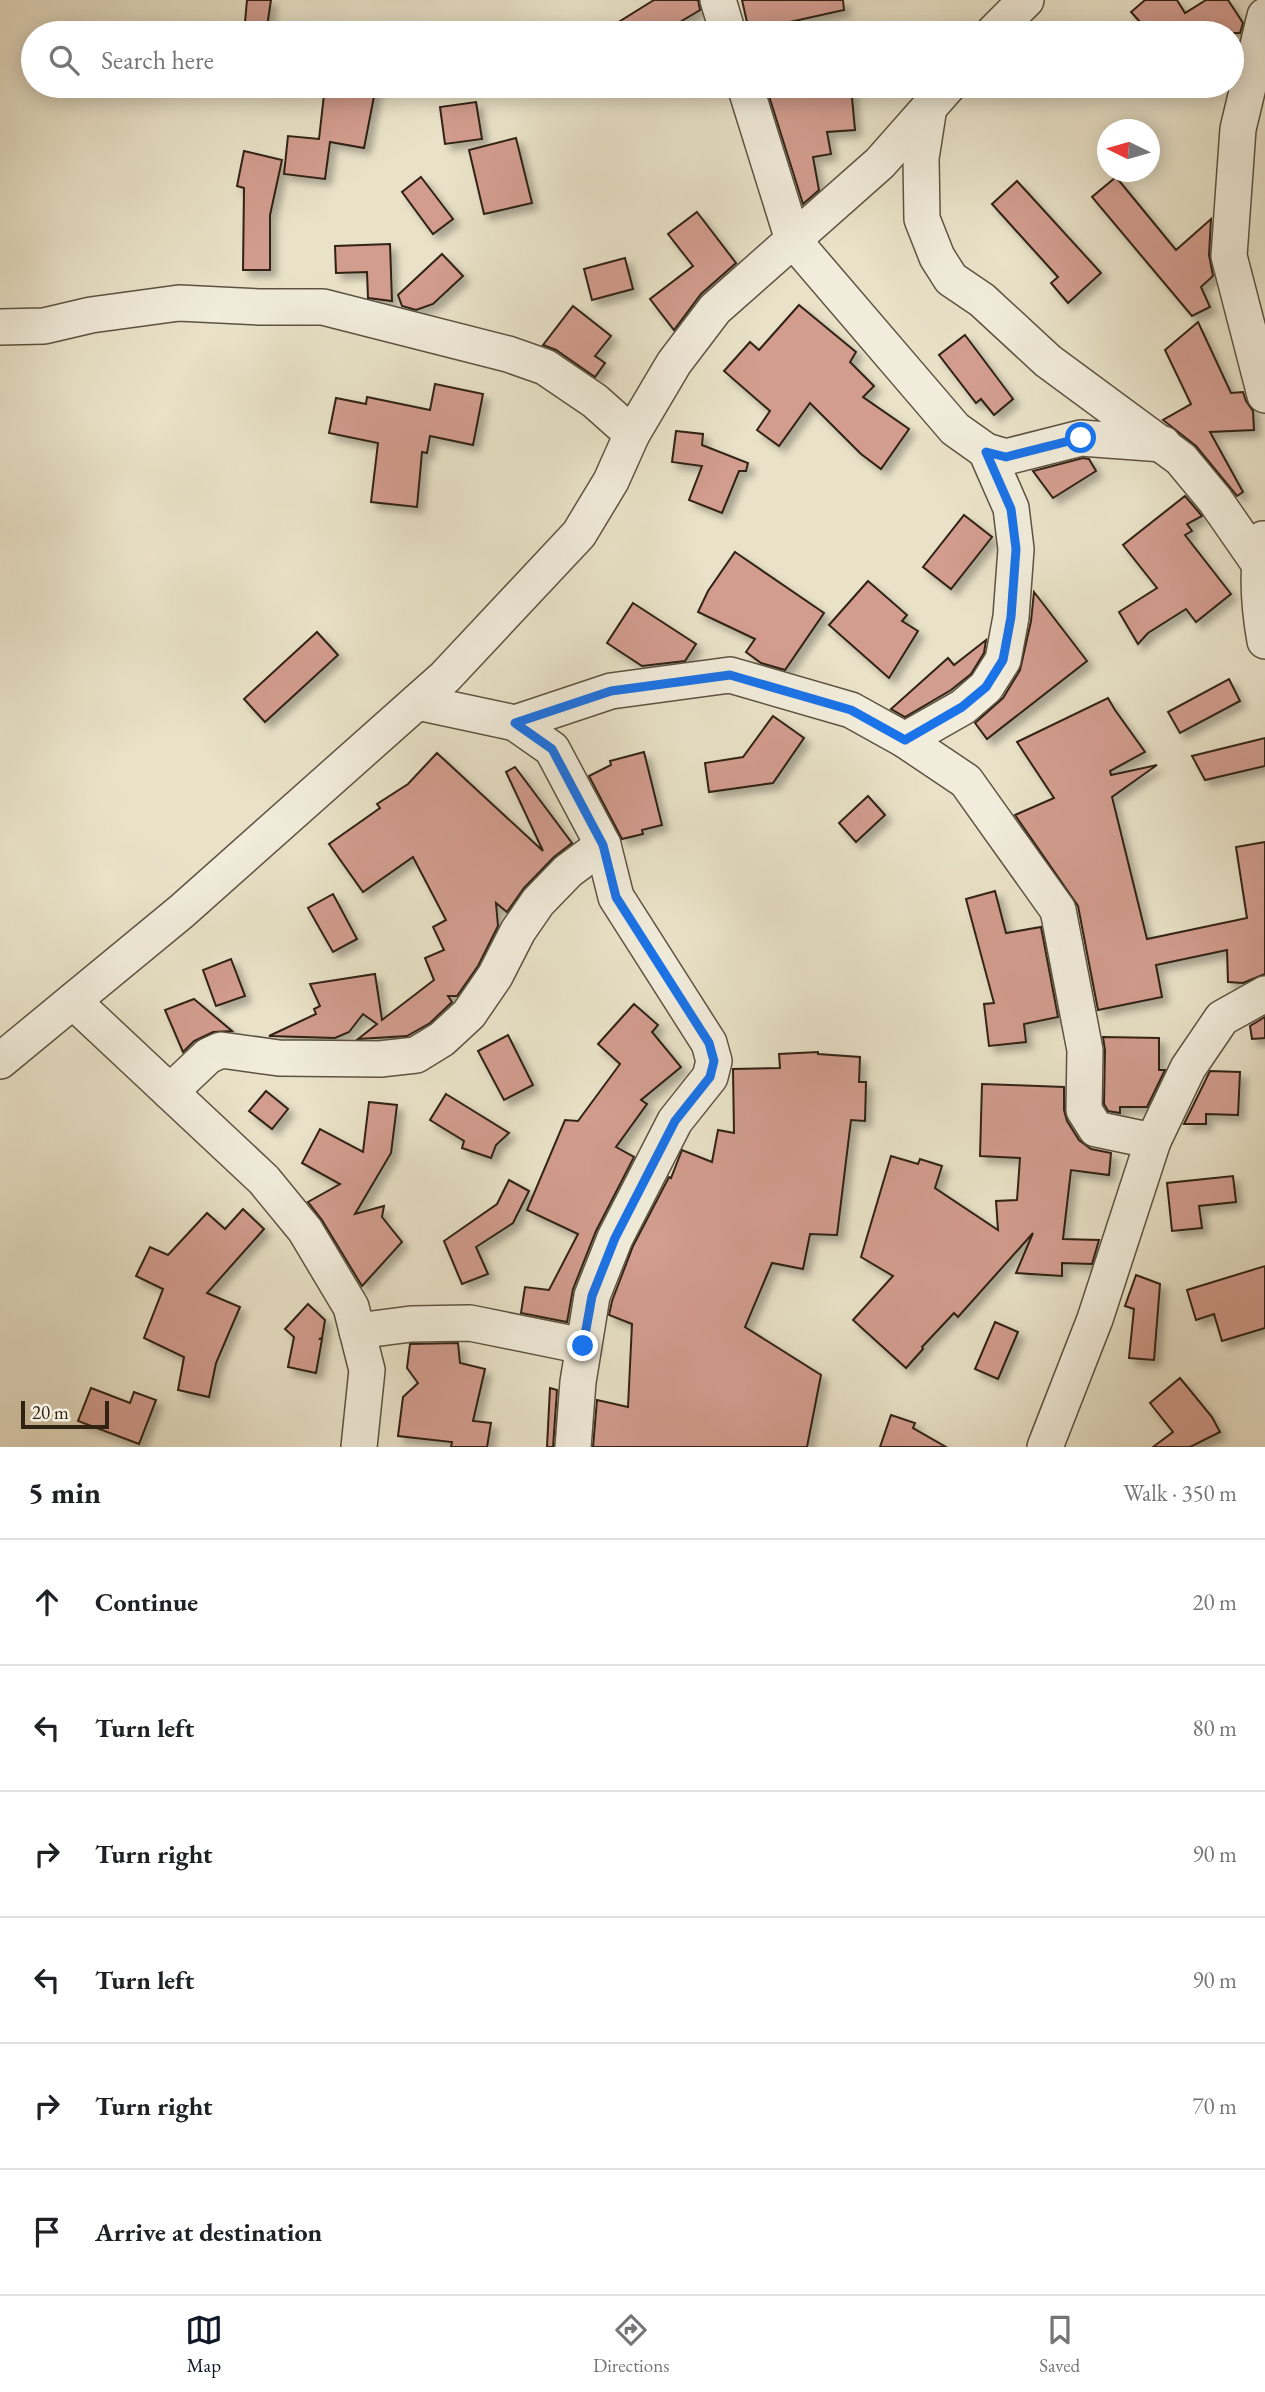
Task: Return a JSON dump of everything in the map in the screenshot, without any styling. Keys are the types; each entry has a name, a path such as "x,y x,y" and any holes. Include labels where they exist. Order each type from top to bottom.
{"street":[{"path":"718,0 724,21"},
{"path":"1005,21 1026,0"},
{"path":"1265,16 1238,130 1229,256 1265,395"},
{"path":"749,98 793,240 954,429 986,452 1006,457 1081,438 1163,444"},
{"path":"0,1061 182,911 445,677 579,534 611,481 632,434 674,363 715,309 880,163 936,98"},
{"path":"937,98 921,158 922,219 937,257 951,279 982,300 1048,361 1181,459 1215,500 1262,547 1261,620 1265,641"},
{"path":"0,327 44,326 91,315 179,303 323,307 508,354 544,367 580,390 632,434"},
{"path":"905,740 962,707 986,687 1003,660 1011,617 1016,549 1011,509 986,452"},
{"path":"515,723 611,691 730,675 851,710 905,740 966,781 1058,909 1085,1050 1084,1110 1096,1129 1153,1141"},
{"path":"417,702 515,723 552,749 603,845 616,897 709,1043 714,1061 710,1077 675,1121 615,1238 592,1296 578,1382 573,1447"},
{"path":"170,1093 208,1056 221,1050 279,1058 380,1059 416,1055 442,1039 469,1014 495,976 518,931 538,902 568,871 603,845"},
{"path":"1045,1447 1095,1319 1153,1141 1188,1068 1223,1018 1265,994"},
{"path":"72,1001 264,1180 305,1230 351,1307 367,1370 359,1447"},
{"path":"357,1331 411,1324 470,1324 583,1346"}],"building":[{"path":"247,0 271,0 268,21 245,21"},
{"path":"654,0 698,0 700,10 682,21 620,21"},
{"path":"742,0 843,0 844,10 794,21 747,21"},
{"path":"1145,0 1177,0 1185,13 1206,0 1228,0 1242,21 1139,21 1131,12"},
{"path":"324,98 374,98 364,148 330,142 325,179 284,174 288,136 319,139"},
{"path":"770,98 852,98 855,130 827,132 831,154 813,157 819,190 803,204"},
{"path":"476,102 482,139 445,144 440,107"},
{"path":"516,138 532,203 484,214 469,150"},
{"path":"244,151 282,160 270,215 270,270 243,270 244,188 237,186"},
{"path":"421,177 453,219 433,234 402,192"},
{"path":"1017,181 1101,273 1068,303 1051,283 1058,277 992,204"},
{"path":"1110,182 1120,182 1176,250 1211,219 1209,255 1213,276 1201,287 1210,307 1192,316 1092,197"},
{"path":"697,212 736,263 701,294 674,330 650,299 693,266 668,234"},
{"path":"390,244 392,301 368,298 367,272 336,273 335,246"},
{"path":"442,254 463,276 433,304 416,310 402,306 398,295"},
{"path":"625,258 633,289 592,300 584,269"},
{"path":"799,305 856,352 850,362 874,386 863,397 909,429 881,469 861,454 810,403 779,446 757,430 770,411 724,371 750,342 759,350"},
{"path":"573,306 611,336 595,356 605,363 595,377 556,350 543,345"},
{"path":"1198,322 1231,393 1243,392 1253,411 1254,430 1210,432 1243,492 1237,496 1196,446 1163,420 1191,404 1165,350"},
{"path":"965,335 1013,399 994,415 981,399 976,403 939,355"},
{"path":"435,384 483,394 473,445 430,436 427,453 422,452 417,507 371,502 378,443 329,433 336,398 366,404 367,397 430,410"},
{"path":"676,431 703,434 702,445 748,463 746,471 739,471 722,513 689,500 702,466 672,462"},
{"path":"1083,458 1089,459 1096,471 1053,498 1033,471"},
{"path":"1185,496 1202,516 1187,524 1192,531 1185,535 1231,594 1196,622 1186,609 1148,633 1138,644 1119,612 1157,588 1123,545"},
{"path":"964,515 992,537 951,589 923,567"},
{"path":"735,552 824,613 785,670 761,663 746,652 755,639 698,612 708,591"},
{"path":"868,581 907,615 902,621 918,631 889,678 829,625"},
{"path":"1034,592 1087,661 987,739 975,723 1003,698 1020,670 1031,621"},
{"path":"633,603 696,644 685,661 642,666 607,643"},
{"path":"317,632 338,655 265,722 244,699"},
{"path":"986,640 984,653 971,674 951,690 905,717 891,709 948,658 954,665"},
{"path":"1229,679 1240,701 1180,733 1168,712"},
{"path":"1108,698 1145,752 1110,771 1111,775 1157,765 1112,797 1147,939 1247,918 1236,847 1265,842 1265,974 1243,983 1228,982 1227,950 1156,965 1162,997 1098,1010 1078,906 1015,815 1054,798 1017,742"},
{"path":"773,716 804,738 773,783 709,792 705,763 743,757"},
{"path":"1265,738 1265,766 1205,780 1192,756"},
{"path":"644,752 662,825 642,830 643,834 622,839 589,776 611,765 610,761"},
{"path":"437,753 543,851 506,772 515,767 572,843 524,888 507,912 496,903 498,926 478,966 457,996 448,996 452,1002 430,1023 407,1036 358,1039 377,1024 363,1014 349,1032 335,1038 269,1036 316,1014 314,1009 320,1006 310,984 375,974 382,1020 434,980 425,958 444,950 433,927 446,920 413,857 363,892 329,844 380,808 377,804 408,784"},
{"path":"868,796 885,815 856,842 839,823"},
{"path":"995,891 1006,933 1041,927 1058,1017 1024,1024 1026,1042 989,1046 984,1004 994,1003 966,899"},
{"path":"333,894 357,939 333,952 308,908"},
{"path":"231,959 245,996 216,1006 203,970"},
{"path":"194,999 232,1031 213,1032 194,1041 183,1052 165,1010"},
{"path":"634,1004 658,1025 652,1032 681,1067 641,1100 647,1104 616,1147 634,1157 596,1231 573,1289 567,1322 521,1313 525,1287 549,1290 578,1234 527,1210 565,1120 578,1121 620,1064 598,1044"},
{"path":"1265,1017 1265,1038 1252,1039 1250,1026"},
{"path":"508,1035 533,1085 504,1100 478,1051"},
{"path":"1103,1037 1159,1038 1159,1070 1165,1070 1147,1107 1120,1107 1120,1113 1108,1111 1104,1104"},
{"path":"818,1052 860,1057 859,1082 866,1082 865,1121 851,1120 837,1235 810,1234 803,1269 772,1263 745,1327 821,1375 807,1447 593,1447 597,1400 628,1407 632,1324 609,1315 612,1301 633,1246 669,1177 671,1178 682,1150 712,1162 718,1130 734,1133 733,1069 780,1068 779,1054"},
{"path":"1210,1071 1240,1072 1238,1115 1206,1114 1206,1124 1184,1124"},
{"path":"982,1084 1064,1087 1067,1121 1079,1140 1091,1149 1111,1153 1109,1175 1071,1170 1063,1239 1099,1240 1092,1264 1062,1263 1062,1276 1016,1273 1033,1233 958,1317 954,1313 906,1368 853,1320 893,1276 861,1257 891,1156 918,1164 920,1159 942,1166 935,1188 998,1230 996,1201 1017,1200 1020,1158 980,1156"},
{"path":"266,1091 288,1109 272,1129 249,1111"},
{"path":"446,1094 509,1133 496,1145 491,1158 462,1148 464,1141 430,1120"},
{"path":"369,1102 397,1105 391,1153 355,1214 384,1206 382,1217 402,1242 362,1286 308,1202 340,1184 302,1163 320,1129 363,1152"},
{"path":"1233,1176 1236,1202 1199,1206 1202,1228 1172,1231 1167,1183"},
{"path":"509,1180 529,1191 513,1223 476,1247 488,1274 462,1284 444,1241 497,1204"},
{"path":"243,1209 264,1229 207,1293 240,1307 216,1363 209,1397 178,1390 184,1357 144,1338 163,1289 136,1276 150,1247 168,1255 207,1213 225,1229"},
{"path":"1265,1266 1265,1328 1222,1341 1214,1314 1196,1320 1187,1290"},
{"path":"1136,1275 1160,1284 1154,1360 1129,1358 1134,1309 1125,1306"},
{"path":"308,1304 325,1320 322,1338 319,1339 322,1339 316,1373 288,1367 294,1337 285,1329"},
{"path":"995,1322 1018,1332 998,1379 975,1369"},
{"path":"458,1343 460,1363 485,1369 473,1421 491,1423 487,1447 451,1447 452,1442 398,1436 403,1397 418,1383 407,1368 410,1344"},
{"path":"1180,1378 1212,1417 1220,1432 1190,1447 1153,1447 1173,1432 1150,1403"},
{"path":"91,1388 130,1403 134,1392 156,1400 139,1444 78,1421"},
{"path":"550,1388 557,1390 553,1447 547,1447"},
{"path":"891,1415 915,1423 913,1428 946,1447 880,1447"}],"route":[{"path":"583,1346 592,1296 615,1238 675,1121 710,1077 714,1061 709,1043 616,897 603,845 552,749 515,723 611,691 730,675 851,710 905,740 962,707 986,687 1003,660 1011,617 1016,549 1011,509 986,452 1006,457 1081,438"}]}
